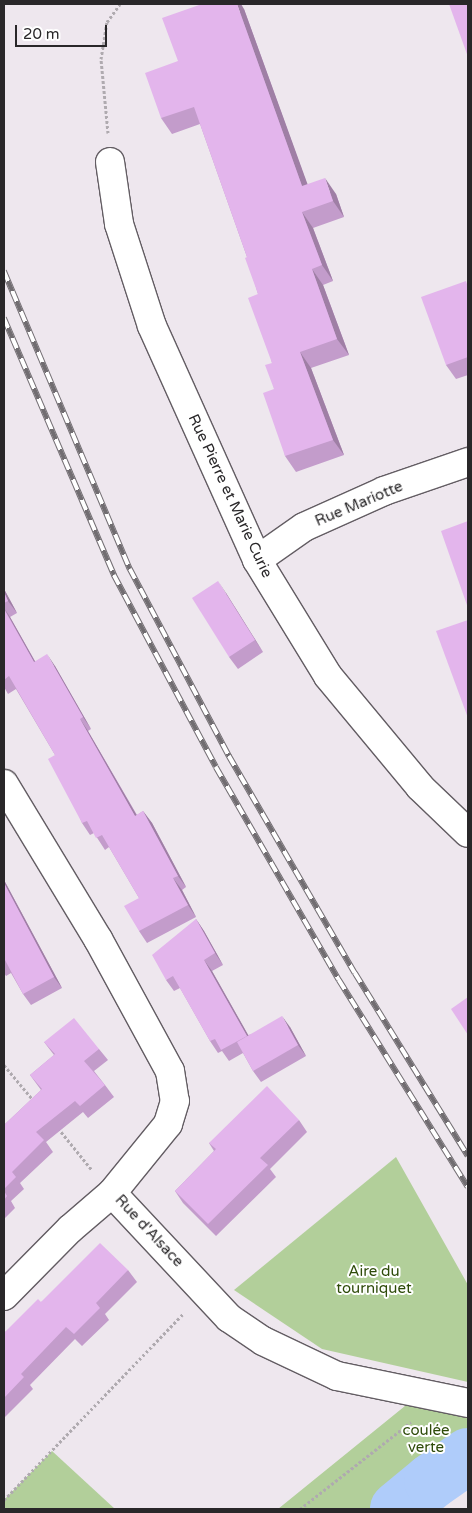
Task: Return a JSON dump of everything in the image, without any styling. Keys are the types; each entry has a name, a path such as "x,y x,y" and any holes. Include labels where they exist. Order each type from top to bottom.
{"street":[{"name":"Rue Pierre et Marie Curie","path":"110,162 119,224 152,326 258,560 328,676 420,787 468,833"},
{"name":"Rue Mariotte","path":"258,560 304,527 384,491 468,462"},
{"name":"Rue d'Alsace","path":"4,784 98,939 170,1070 175,1101 168,1124 112,1193 229,1318 297,1359 337,1376 440,1398"},
{"path":"4,1296 70,1228 112,1193"},
{"path":"440,1398 468,1403"}],"path":[{"path":"110,162 101,59 107,22 120,4"},
{"path":"4,1064 36,1102"},
{"path":"55,1125 112,1193"},
{"path":"4,1500 204,1290"},
{"path":"300,1509 372,1456 440,1398"}],"green space":[{"name":"Aire du tourniquet","path":"396,1157 468,1285 468,1382 322,1349 234,1290"},
{"name":"coulée verte","path":"421,1393 468,1403 468,1456 432,1481 398,1509 278,1509"},
{"path":"52,1451 115,1509 4,1509 4,1500"}],"building":[{"path":"202,4 237,4 302,186 325,178 333,201 302,212 322,265 312,269 337,339 300,352 333,440 285,456 263,393 274,389 265,365 272,363 248,298 258,294 245,258 247,257 194,107 161,118 145,73 178,61 162,18"},
{"path":"449,4 468,4 468,57"},
{"path":"466,281 468,287 468,357 446,365 421,297"},
{"path":"468,521 468,608 441,531"},
{"path":"218,581 255,640 229,657 192,598"},
{"path":"4,592 8,601 4,603"},
{"path":"4,609 34,662 47,654 83,717 80,719 135,816 143,811 178,876 173,878 188,905 139,931 124,906 139,898 102,835 96,838 87,821 82,823 48,759 55,755 9,676 4,680"},
{"path":"468,620 468,718 436,631"},
{"path":"4,883 54,977 23,994 4,961"},
{"path":"196,919 215,953 204,960 247,1036 221,1050 215,1039 210,1041 173,976 166,980 152,955"},
{"path":"468,997 468,1035 451,1009"},
{"path":"282,1016 298,1045 253,1071 237,1042"},
{"path":"74,1018 99,1049 84,1061 105,1085 80,1106 75,1101 36,1132 44,1140 12,1172 16,1177 4,1189 4,1125 42,1089 30,1075 55,1054 44,1042"},
{"path":"267,1086 299,1120 260,1158 268,1165 208,1224 175,1191 216,1149 209,1143"},
{"path":"100,1243 128,1270 96,1303 100,1308 74,1334 66,1327 21,1374 24,1377 4,1398 4,1333 38,1299 41,1302"}],"waterway":[{"path":"398,1509 432,1481 468,1456"}],"railway":[{"path":"4,271 130,569 229,756 355,973 468,1156"},
{"path":"4,318 114,575 216,767 339,980 468,1187"}]}
